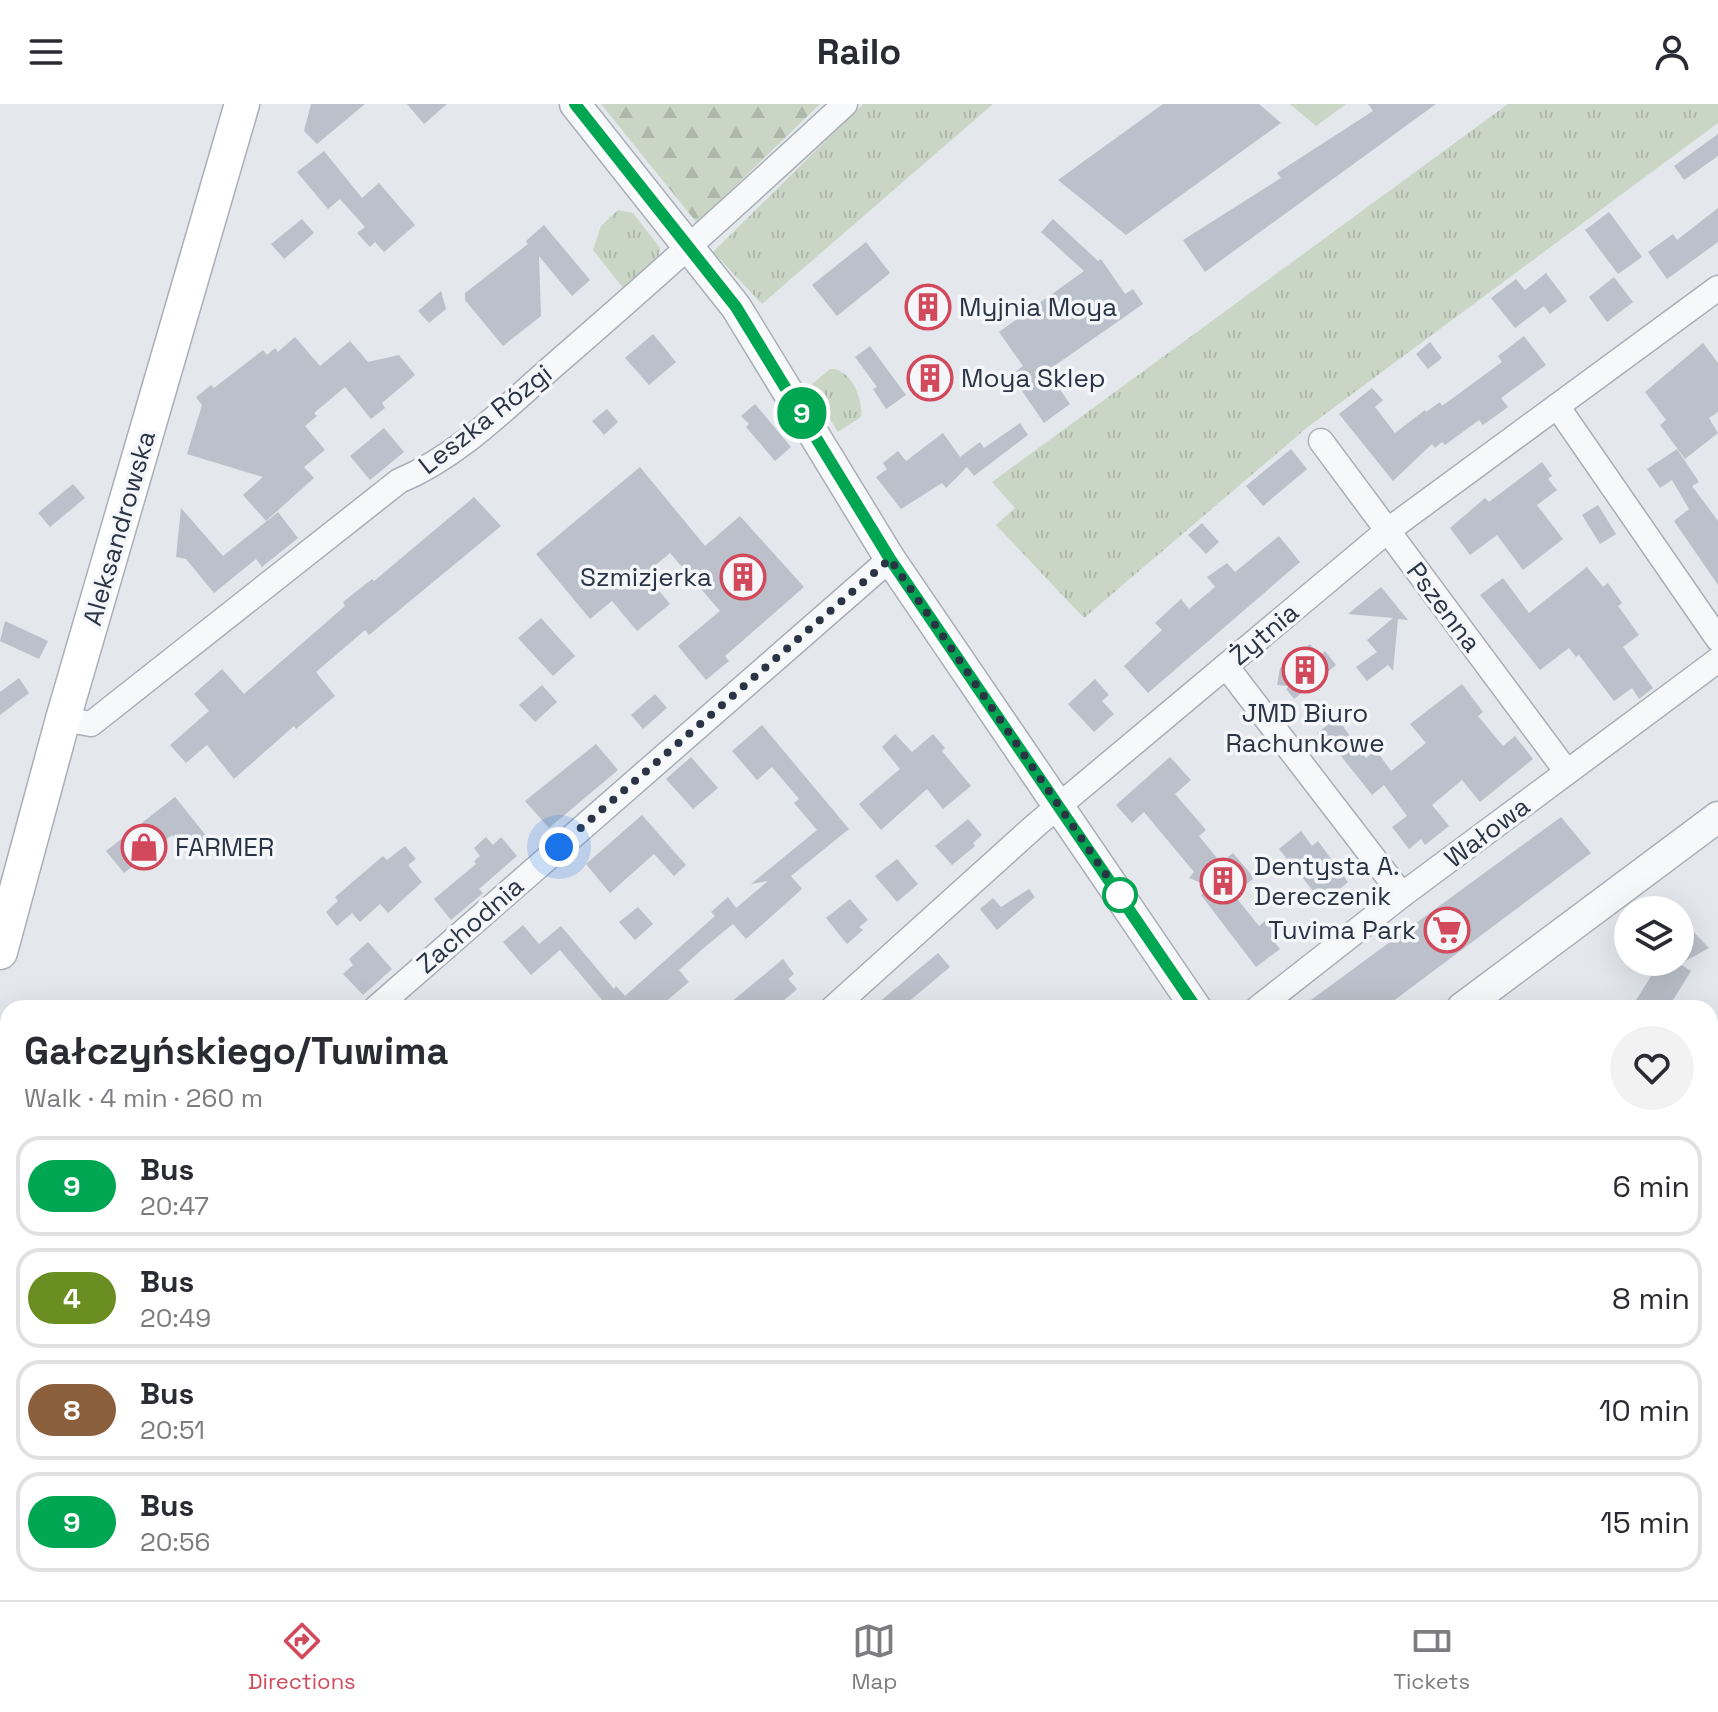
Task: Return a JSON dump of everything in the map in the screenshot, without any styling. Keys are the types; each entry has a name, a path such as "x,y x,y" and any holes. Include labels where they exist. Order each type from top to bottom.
{"main road":[{"name":"Aleksandrowska","path":"0,952 63,719 242,104"}],"street":[{"path":"575,104 691,247 769,358 890,559 1191,1000"},
{"name":"Leszka Rózgi","path":"63,719 91,724 399,481 428,469 470,436 691,247 845,104"},
{"name":"Żytnia","path":"842,1000 1059,807 1387,531 1557,406 1714,298"},
{"path":"1557,406 1718,639"},
{"name":"Pszenna","path":"1321,441 1567,772"},
{"name":"Zachodnia","path":"385,1000 890,559"},
{"name":"Wałowa","path":"1268,1000 1402,895 1718,660"},
{"path":"1226,666 1402,895"},
{"path":"1473,1000 1718,817"}],"green space":[{"path":"601,104 820,104 697,223"},
{"path":"863,104 993,104 762,304 713,252"},
{"path":"1290,104 1346,104 1316,126"},
{"path":"1508,104 1718,104 1718,123 1309,426 1084,618 996,525 1015,508 992,482"},
{"path":"618,210 633,213 660,248 658,258 624,289 593,250 601,226"},
{"path":"830,369 850,379 858,394 861,410 861,417 838,432 812,390 812,384"}],"building":[{"path":"311,104 365,104 317,144 304,131"},
{"path":"407,104 447,104 424,124"},
{"path":"1163,104 1259,104 1281,123 1126,235 1058,180"},
{"path":"1368,104 1436,104 1205,272 1183,240 1281,178 1277,173 1373,111"},
{"path":"1718,134 1718,156 1684,180 1674,166"},
{"path":"324,151 362,198 379,183 415,225 384,252 375,242 370,247 357,233 365,227 340,199 328,209 297,172"},
{"path":"1718,208 1718,242 1667,279 1648,252 1673,234 1677,240"},
{"path":"1609,212 1642,257 1618,274 1585,230"},
{"path":"302,219 314,233 284,259 271,244"},
{"path":"1053,219 1098,261 1101,259 1125,294 1133,289 1143,304 1047,371 1070,404 1044,423 1011,375 1023,366 999,332 1084,271 1041,232"},
{"path":"544,225 590,280 572,296 539,256 541,316 503,346 465,300 465,293 528,244 526,241"},
{"path":"866,242 890,273 837,316 812,285"},
{"path":"1546,273 1567,301 1550,314 1544,306 1515,328 1491,298 1516,279 1525,290"},
{"path":"1614,277 1633,302 1607,322 1589,297"},
{"name":"Myjnia Moya","path":"935,288 948,304 921,326 908,310"},
{"path":"441,291 446,309 429,323 418,311"},
{"path":"653,334 676,362 649,385 625,358"},
{"path":"1524,336 1546,365 1501,398 1508,407 1483,425 1479,420 1445,445 1442,442 1435,448 1432,444 1393,481 1339,414 1372,388 1383,400 1375,407 1395,433 1425,410 1440,402 1442,406 1502,362 1498,356"},
{"path":"295,337 320,366 350,341 368,362 399,355 415,375 382,403 385,408 371,419 345,387 314,413 317,416 305,426 325,450 304,467 314,478 266,521 243,495 263,477 187,454 202,405 196,397 211,385 214,388 263,350 267,355 275,348 278,352"},
{"path":"1430,342 1442,358 1428,369 1416,354"},
{"path":"1703,343 1718,363 1718,412 1709,418 1718,433 1685,459 1660,425 1666,420 1645,392"},
{"path":"870,346 906,395 886,409 873,389 877,387 855,357"},
{"name":"Moya Sklep","path":"940,360 951,376 920,397 909,381"},
{"path":"755,404 791,447 775,461 746,427 749,424 741,416"},
{"path":"607,409 618,422 604,435 592,421"},
{"path":"1020,423 1028,435 974,476 967,467 946,488 942,483 901,509 876,477 887,469 883,463 898,451 906,461 943,433 960,457 980,442 984,448"},
{"path":"384,428 404,452 370,480 350,456"},
{"path":"1291,449 1307,469 1263,506 1246,486"},
{"path":"1677,449 1699,482 1692,486 1718,521 1718,585 1674,521 1689,509 1672,480 1660,488 1647,469"},
{"path":"1542,462 1552,476 1548,479 1557,490 1537,505 1563,539 1523,570 1497,535 1470,555 1450,528 1485,498 1489,502"},
{"path":"640,467 705,546 740,516 804,587 725,656 729,661 706,680 678,646 720,611 670,553 645,574 670,604 637,631 612,601 590,619 536,554"},
{"path":"73,484 85,498 50,527 38,513"},
{"path":"474,497 501,526 369,635 365,630 316,672 335,696 296,729 294,726 234,779 207,745 186,763 170,745 209,711 194,694 222,669 244,694 345,606 343,602 372,579 374,581"},
{"path":"1598,505 1616,534 1600,544 1582,515"},
{"path":"181,508 223,556 278,512 298,538 262,567 256,559 214,593 186,559 176,557"},
{"path":"1202,523 1219,542 1206,554 1188,535"},
{"path":"1279,536 1300,562 1148,693 1124,666 1162,630 1155,623 1181,599 1189,609 1215,587 1207,577 1227,563 1235,572"},
{"path":"1587,567 1603,587 1608,583 1622,603 1618,606 1639,635 1623,647 1653,688 1639,699 1632,688 1614,701 1579,655 1576,657 1569,648 1540,670 1480,595 1503,578 1529,613"},
{"path":"1381,587 1408,620 1398,619 1393,671 1388,665 1367,681 1356,667 1377,652 1367,640 1393,618 1348,614"},
{"path":"541,618 575,656 553,676 518,638"},
{"path":"5,621 48,641 39,659 0,641"},
{"name":"JMD Biuro Rachunkowe","path":"1310,644 1320,656 1325,651 1336,665 1294,699 1286,689 1289,686 1277,685 1280,668 1287,663 1288,653 1297,654"},
{"path":"19,678 29,693 0,715 0,692"},
{"path":"1095,679 1109,695 1102,701 1114,714 1094,732 1068,704"},
{"path":"1462,684 1483,712 1478,716 1503,746 1515,736 1533,759 1480,802 1462,780 1432,805 1449,826 1425,845 1421,839 1409,849 1392,827 1407,816 1384,785 1372,795 1337,751 1333,754 1317,733 1337,718 1366,758 1376,750 1391,771 1426,743 1410,724"},
{"path":"542,685 557,702 535,722 519,705"},
{"path":"655,694 667,708 643,729 631,715"},
{"path":"762,725 849,829 791,876 802,889 746,939 733,924 706,946 679,970 689,982 668,1000 602,1000 560,950 531,975 503,942 523,925 539,944 561,926 614,989 616,986 625,996 715,916 711,912 728,897 736,908 768,881 751,884 817,830 794,803 799,799 772,767 757,780 732,751"},
{"path":"895,734 912,752 933,734 945,748 942,751 971,786 943,809 927,789 881,830 859,804 900,769 882,747"},
{"path":"596,744 618,770 549,828 525,801"},
{"path":"691,757 718,788 693,809 666,779"},
{"path":"1170,757 1191,780 1175,794 1206,830 1199,836 1221,863 1233,853 1254,878 1234,895 1259,926 1265,921 1276,933 1271,938 1280,949 1256,967 1201,895 1212,887 1189,878 1194,872 1144,812 1132,823 1116,805"},
{"path":"175,797 208,838 187,855 172,835 124,873 106,851"},
{"path":"642,815 686,865 674,876 654,854 610,893 586,864"},
{"name":"Tuvima Park","path":"1561,817 1591,853 1395,1000 1311,1000"},
{"path":"968,819 982,835 973,843 975,846 952,865 935,846"},
{"path":"1301,831 1312,846 1318,841 1348,882 1323,903 1279,849"},
{"path":"486,837 493,845 501,837 517,856 479,889 483,893 451,920 434,899 476,864 474,861 480,856 474,848"},
{"path":"405,846 416,859 408,865 422,882 388,913 380,904 360,922 352,913 337,926 326,912 338,901 335,897 383,856 387,860"},
{"path":"897,859 918,884 897,902 875,876"},
{"path":"1029,889 1035,897 997,930 980,909 993,898 1001,907"},
{"path":"850,899 868,920 859,927 863,930 847,944 826,918"},
{"path":"638,907 653,924 635,940 619,922"},
{"path":"1694,932 1709,948 1694,956"},
{"path":"368,942 392,969 363,995 343,974 353,965 349,959"},
{"path":"938,953 950,967 911,1000 882,1000"},
{"path":"783,959 794,974 788,979 797,989 784,1000 734,1000"},
{"path":"1651,976 1688,976 1673,1000 1636,1000"}],"bus line":[{"name":"9","path":"575,104 639,180 736,307 890,559 1191,1000"}],"place":[{"name":"Myjnia Moya","path":"928,307"},
{"name":"Moya Sklep","path":"930,378"},
{"name":"Szmizjerka","path":"743,577"},
{"name":"JMD Biuro Rachunkowe","path":"1305,670"},
{"name":"FARMER","path":"144,847"},
{"name":"Dentysta A. Dereczenik","path":"1223,881"},
{"name":"Tuvima Park","path":"1447,930"}],"route":[{"path":"559,847 890,559 1120,895"}]}
